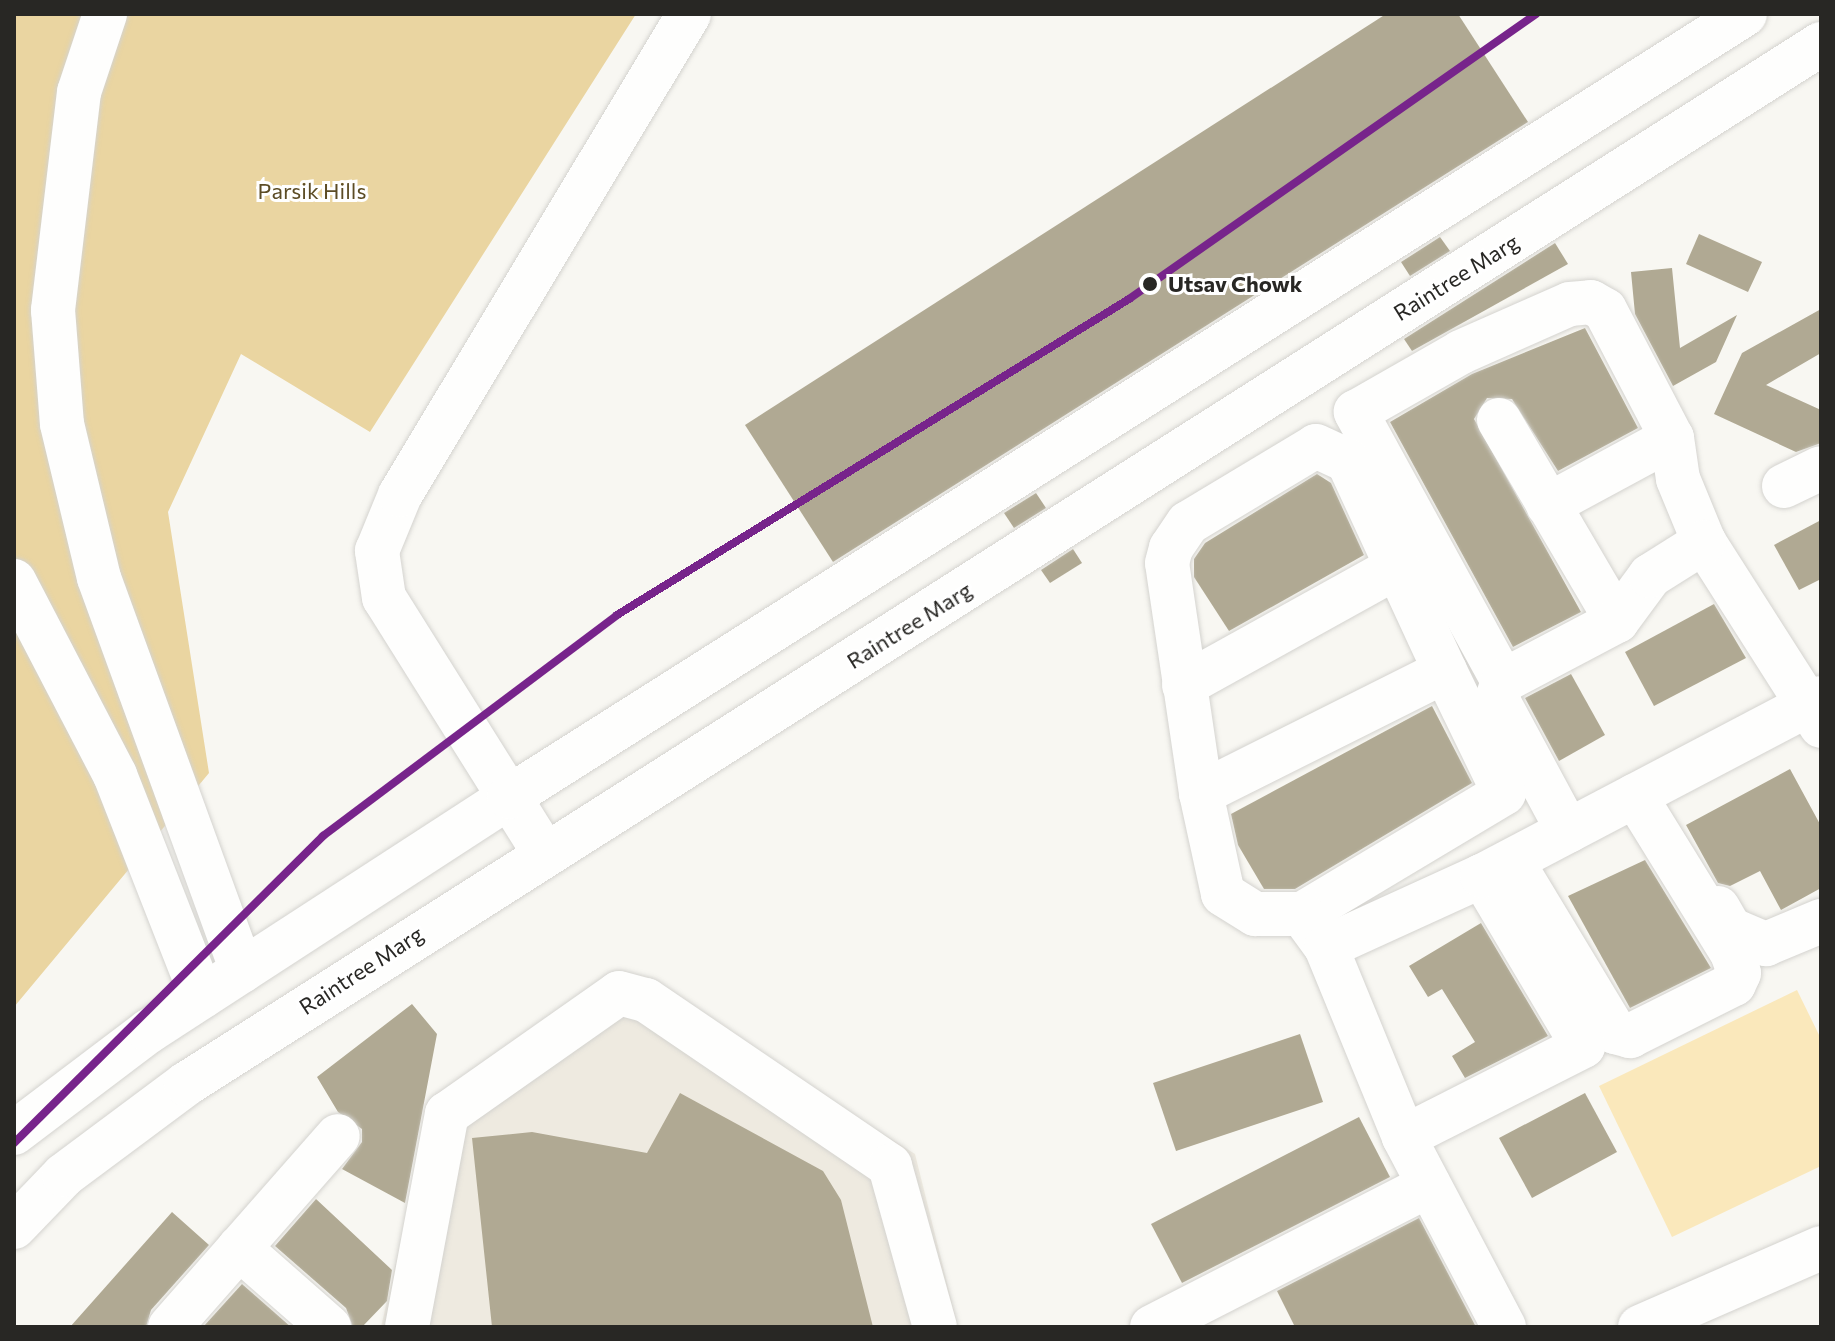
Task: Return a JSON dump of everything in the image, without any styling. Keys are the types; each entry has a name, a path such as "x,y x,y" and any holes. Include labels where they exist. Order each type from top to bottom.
{"street":[{"path":"105,14 79,92 53,310 62,424 99,578 242,971"},
{"path":"543,851 384,598 377,551 400,495 689,14"},
{"path":"14,1133 202,997 509,797 1745,14"},
{"name":"Raintree Marg","path":"14,1227 64,1175 186,1084 543,851 1821,44"},
{"path":"1314,931 1497,798 1505,785 1445,671 1348,461 1316,446 1188,523 1171,548 1167,563 1201,793 1223,894 1255,914 1314,931 1507,863 1640,793 1817,710 1704,542 1678,479 1672,438 1605,310 1591,302 1570,304 1461,352 1356,412 1503,681"},
{"path":"1499,420 1617,621"},
{"path":"1548,505 1672,438"},
{"path":"1568,831 1497,699 1503,681 1617,621 1650,576 1704,542"},
{"path":"1184,685 1397,567"},
{"path":"14,581 115,775 202,997"},
{"path":"1201,793 1445,671"},
{"path":"1507,863 1615,1032 1630,1036 1734,984 1739,973 1732,953 1640,793"},
{"path":"1640,793 1730,929 1766,944 1821,921"},
{"path":"1415,1158 1583,1046 1507,863 1497,798"},
{"path":"1314,931 1415,1158 1504,1327"},
{"path":"407,1327 447,1114 619,993 646,1000 890,1166 935,1327"},
{"path":"1152,1327 1457,1132"},
{"path":"170,1327 338,1136"},
{"path":"239,1248 329,1327"},
{"path":"1640,1327 1821,1248"}],"shaded area":[{"path":"624,971 915,1154 958,1327 381,1327 433,1103"},
{"path":"1797,990 1821,1039 1821,1166 1672,1237 1599,1086"}],"green space":[{"name":"Parsik Hills","path":"14,14 636,14 370,432 241,354 168,512 209,773 14,1007"}],"building":[{"name":"Utsav Chowk","path":"1386,14 1458,14 1528,122 833,562 745,425"},
{"path":"1699,234 1762,262 1748,292 1686,264"},
{"path":"1440,237 1450,251 1410,276 1401,262"},
{"path":"1555,243 1568,264 1412,351 1404,339"},
{"path":"1672,268 1680,348 1737,315 1716,362 1673,386 1635,314 1631,272"},
{"path":"1821,309 1821,353 1766,385 1821,410 1821,443 1796,452 1714,414 1742,353"},
{"path":"1585,328 1638,428 1558,471 1512,399 1487,398 1474,419 1581,612 1513,647 1390,422 1472,374"},
{"path":"1317,474 1331,483 1364,555 1229,631 1194,577 1194,559 1205,543"},
{"path":"1036,493 1046,508 1014,528 1004,513"},
{"path":"1821,520 1821,579 1799,590 1774,545"},
{"path":"1073,549 1082,563 1050,583 1041,570"},
{"path":"1714,604 1746,658 1654,706 1625,652"},
{"path":"1571,674 1605,735 1559,761 1525,698"},
{"path":"1432,706 1472,783 1295,889 1264,889 1238,845 1231,814"},
{"path":"1790,769 1821,826 1821,888 1781,910 1760,871 1730,886 1718,883 1686,825"},
{"path":"1645,860 1711,968 1630,1008 1568,896"},
{"path":"1481,923 1548,1036 1465,1078 1452,1056 1475,1042 1442,989 1428,997 1409,966"},
{"path":"412,1004 437,1034 405,1203 342,1169 362,1142 362,1129 338,1112 317,1077"},
{"path":"1300,1034 1323,1102 1176,1151 1153,1083"},
{"path":"680,1093 823,1171 841,1200 873,1327 492,1327 472,1138 532,1132 647,1153"},
{"path":"1585,1093 1617,1152 1532,1198 1499,1138"},
{"path":"1359,1117 1390,1177 1182,1283 1151,1224"},
{"path":"316,1199 392,1270 387,1301 362,1327 353,1327 346,1308 275,1246"},
{"path":"172,1212 209,1245 151,1310 146,1327 70,1327"},
{"path":"1419,1218 1476,1327 1295,1327 1277,1291"},
{"path":"242,1284 291,1327 203,1327"}],"transit line":[{"path":"14,1143 323,836 617,615 1129,299 1536,14"}],"place":[{"name":"Utsav Chowk","path":"1150,284"}]}
